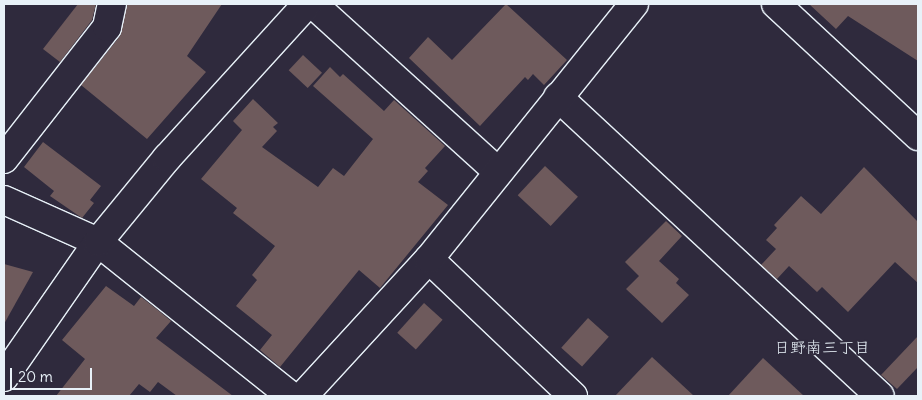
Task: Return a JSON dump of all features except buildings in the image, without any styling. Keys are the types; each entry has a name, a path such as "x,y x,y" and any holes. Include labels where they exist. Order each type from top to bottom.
{"street":[{"path":"4,159 107,27 112,4"},
{"path":"4,376 98,242 167,158 307,4"},
{"path":"313,4 498,172"},
{"path":"303,396 429,259 634,4"},
{"path":"776,4 918,136"},
{"path":"558,97 880,396"},
{"path":"4,200 98,242 291,396"},
{"path":"429,259 573,396"}],"district":[{"name":"日野南三丁目","path":"822,347"}]}
